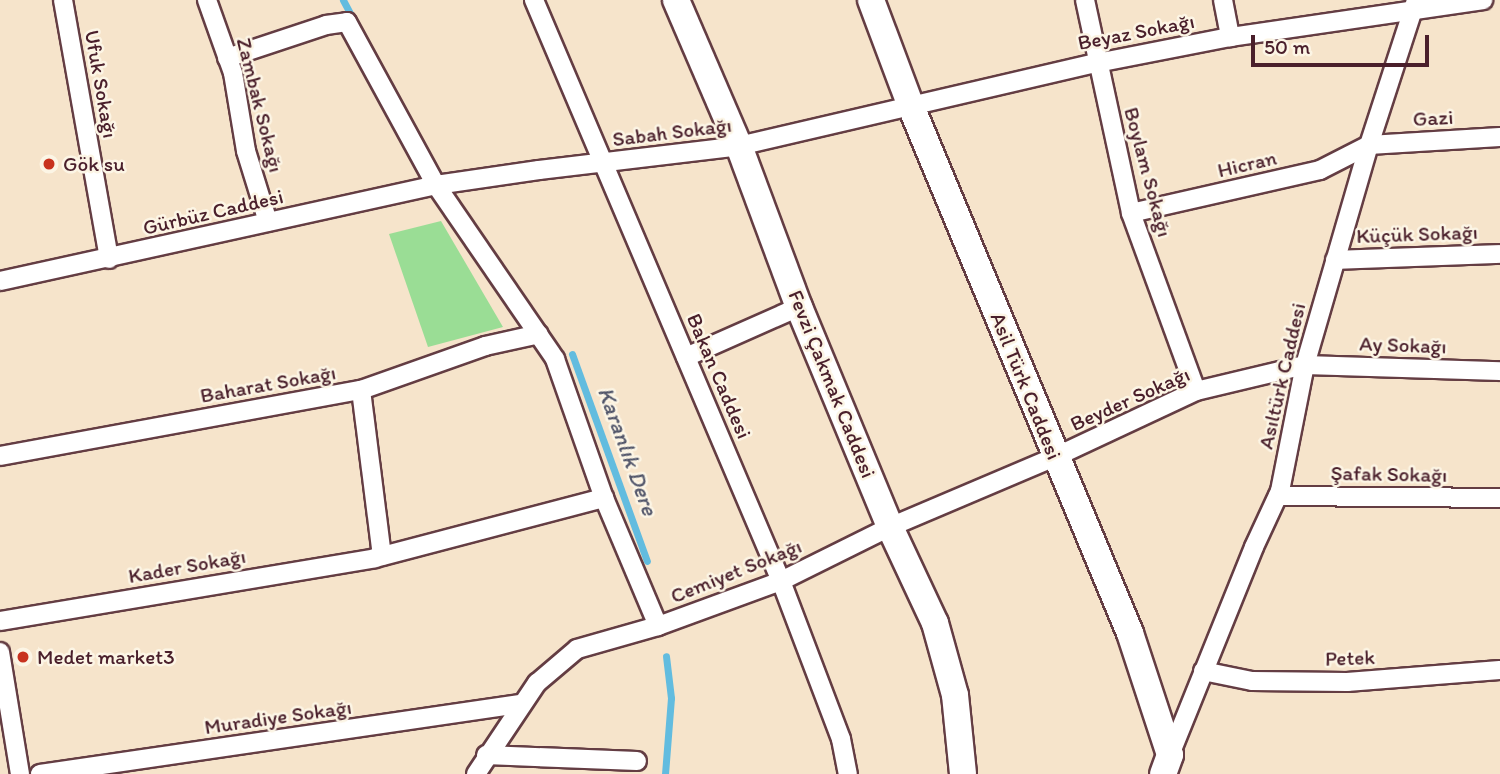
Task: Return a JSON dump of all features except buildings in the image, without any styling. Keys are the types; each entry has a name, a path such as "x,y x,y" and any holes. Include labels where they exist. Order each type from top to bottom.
{"main road":[{"name":"Fevzi Çakmak Caddesi","path":"676,0 739,146 799,307 890,527 935,623 956,695 963,774"},
{"name":"Asil Türk Caddesi","path":"871,0 910,104 1129,633 1167,764"}],"street":[{"name":"Ufuk Sokağı","path":"63,0 108,259"},
{"name":"Zambak Sokağı","path":"206,0 240,104 246,151 268,222"},
{"name":"Bakan Caddesi","path":"534,0 781,581 841,739 848,774"},
{"name":"Boylam Sokağı","path":"1085,0 1131,214 1196,391"},
{"path":"1223,0 1230,37"},
{"name":"Beyaz Sokağı","path":"910,104 1230,37 1415,4 1483,0"},
{"name":"Asıltürk Caddesi","path":"1167,764 1203,671 1278,496 1305,365 1369,145 1415,4"},
{"path":"227,58 326,25 347,22 436,185 555,359 604,498 658,626"},
{"name":"Sabah Sokağı","path":"436,185 739,146 910,104"},
{"name":"Gazi","path":"1369,145 1500,137"},
{"name":"Hicran","path":"1131,214 1320,170 1369,145"},
{"name":"Gürbüz Caddesi","path":"0,281 436,185"},
{"name":"Küçük Sokağı","path":"1335,260 1500,254"},
{"path":"686,356 799,307"},
{"name":"Baharat Sokağı","path":"0,456 361,390 485,346 539,334"},
{"name":"Beyder Sokağı","path":"1055,457 1196,391 1305,365"},
{"name":"Ay Sokağı","path":"1305,365 1500,371"},
{"path":"361,390 382,556"},
{"name":"Cemiyet Sokağı","path":"476,774 486,755 537,683 577,649 658,626 781,581 890,527 1055,457"},
{"name":"Şafak Sokağı","path":"1278,496 1500,498"},
{"name":"Kader Sokağı","path":"0,621 382,556 604,498"},
{"path":"0,652 20,774"},
{"name":"Petek","path":"1203,671 1252,681 1347,682 1500,670"},
{"name":"Muradiye Sokağı","path":"40,774 522,705"},
{"path":"486,755 637,761"}],"green space":[{"path":"441,221 503,327 428,347 389,234"}],"waterway":[{"path":"343,0 354,21"},
{"name":"Karanlık Dere","path":"572,354 647,561"},
{"name":"Karanlık Dere","path":"665,774 671,698 666,656"}],"place":[{"name":"Gök su","path":"49,164"},
{"name":"Medet market3","path":"23,657"}]}
